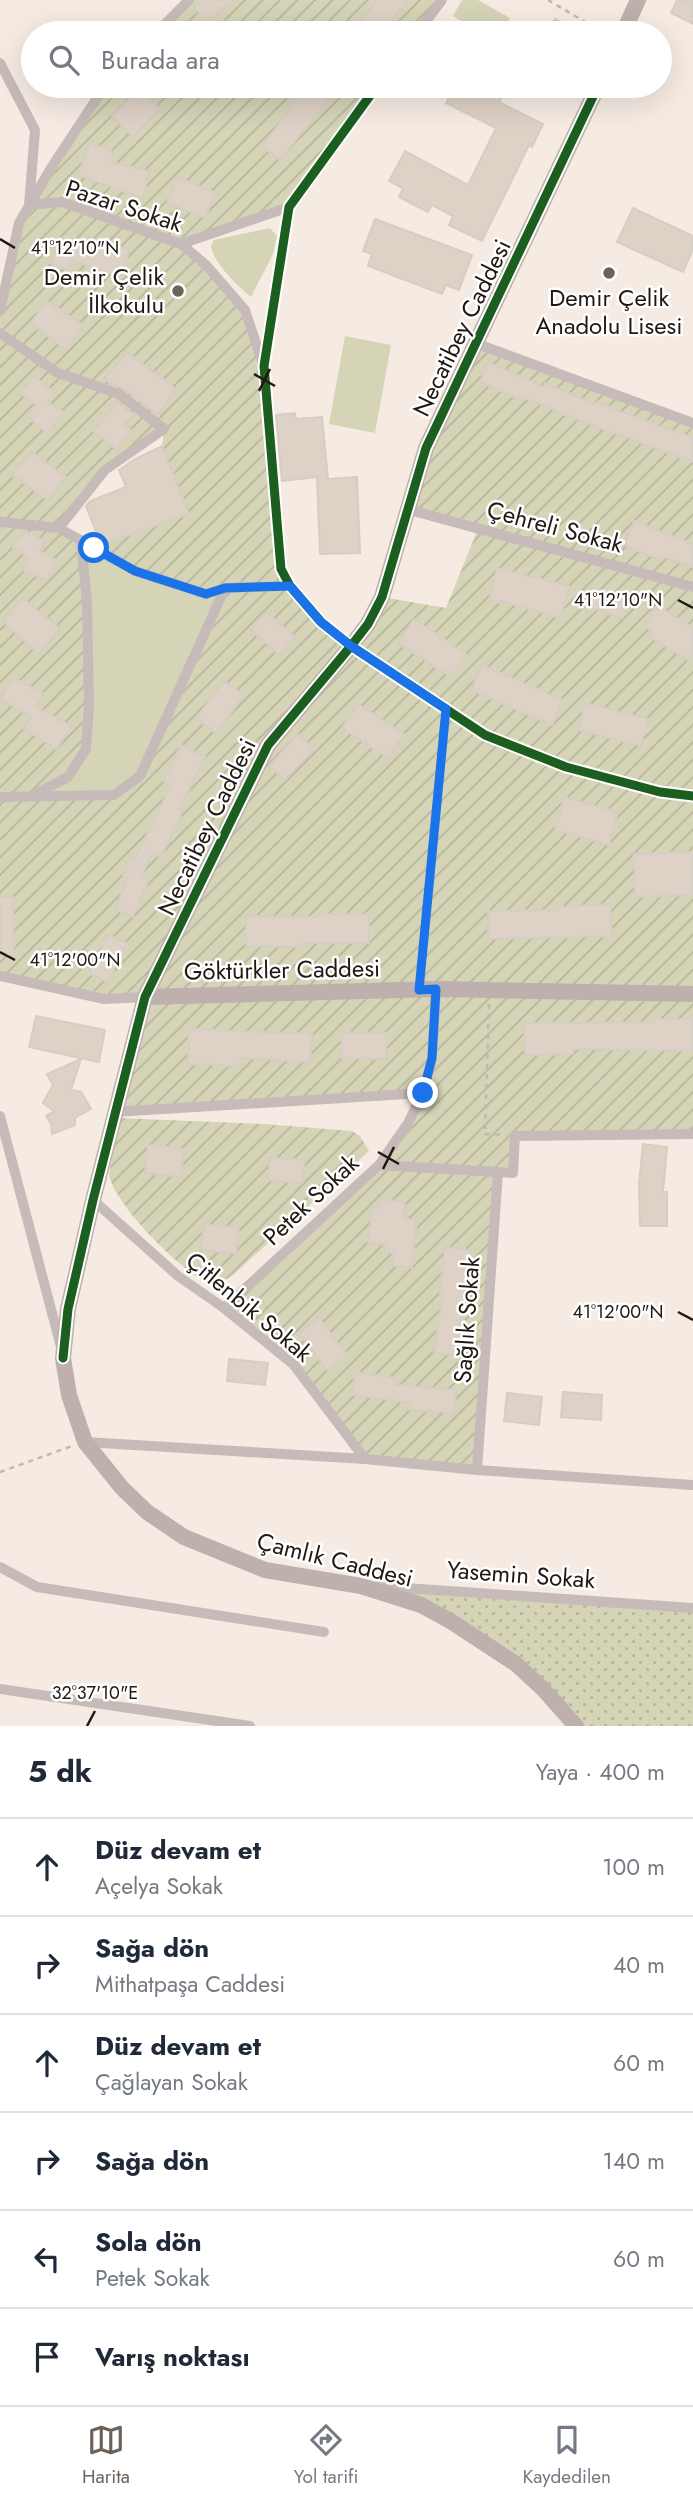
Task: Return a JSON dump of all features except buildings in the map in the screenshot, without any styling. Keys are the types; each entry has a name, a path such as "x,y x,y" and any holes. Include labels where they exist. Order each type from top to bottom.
{"street":[{"path":"168,21 189,0"},
{"path":"426,21 442,0"},
{"path":"628,21 638,0"},
{"path":"0,63 35,130 29,205"},
{"path":"0,311 19,223 51,168 98,98"},
{"path":"368,98 289,207 264,366 281,569 290,586 321,622 351,646 485,736 566,767 660,792 693,796"},
{"name":"Necatibey Caddesi","path":"63,1358 68,1309 114,1112 145,997 268,745 368,624 382,597 426,448 592,98"},
{"name":"Pazar Sokak","path":"29,205 62,202 181,244 206,265 245,310 264,366"},
{"path":"181,244 289,207"},
{"path":"0,333 56,372 119,394 164,429 105,470 59,528"},
{"path":"475,343 693,423"},
{"name":"Çehreli Sokak","path":"406,509 693,587"},
{"path":"0,522 59,528 135,571 206,594 225,588 290,586"},
{"path":"5,796 40,793 68,777 86,749 89,705 88,603 81,540"},
{"path":"5,796 114,795 140,776 225,588"},
{"name":"Göktürkler Caddesi","path":"0,976 104,999 436,989 693,994"},
{"name":"Petek Sokak","path":"224,1308 379,1165 408,1122 423,1093 432,1058 436,989"},
{"path":"114,1112 423,1093"},
{"name":"Çamlık Caddesi","path":"0,1116 63,1358 69,1395 85,1442 122,1488 147,1512 184,1538 265,1570 392,1594 421,1605 474,1635 516,1664 576,1726"},
{"path":"379,1165 513,1173 515,1136 693,1135"},
{"name":"Sağlık Sokak","path":"477,1470 498,1172"},
{"name":"Çitlenbik Sokak","path":"93,1200 178,1276 224,1308 293,1364 365,1459"},
{"path":"85,1442 365,1459 477,1470 693,1485"},
{"path":"0,1567 37,1587 324,1633"},
{"name":"Yasemin Sokak","path":"347,1584 693,1608"},
{"path":"0,1689 250,1726"}],"path":[{"path":"548,0 584,21"},
{"path":"419,990 446,709"},
{"path":"490,990 485,1134 515,1136"},
{"path":"0,1472 85,1442"}],"green space":[{"path":"189,0 442,0 427,21 168,21"},
{"path":"462,0 478,0 510,18 508,21 462,21 453,16"},
{"path":"97,98 370,98 289,207 182,243 245,310 264,366 281,569 290,586 351,646 382,597 446,608 478,529 406,509 475,343 693,423 693,1134 515,1136 513,1173 499,1172 477,1470 365,1459 293,1364 224,1308 379,1165 422,1093 114,1112 145,997 104,999 0,976 0,311 19,223","holes":["164,430 162,446 189,514 94,548 135,571 206,594 225,589 140,776 114,795 42,792 68,777 86,749 81,540 59,528 105,470"]},
{"path":"270,228 277,236 273,254 251,297 221,266 211,246 214,240"},
{"path":"345,336 391,345 375,433 329,424"},
{"path":"81,540 225,588 140,776 114,795 40,793"},
{"path":"119,1118 352,1131 360,1136 369,1151 232,1276 220,1282 211,1282 195,1275 165,1250 134,1217 113,1186 109,1174"},
{"path":"361,1586 693,1608 693,1726 576,1726 485,1642"}],"cycle path":[{"path":"368,98 289,207 264,366 281,569 290,586 321,622 351,646 485,735 566,767 660,792 693,796"},
{"path":"63,1358 68,1309 145,997 268,745 368,624 382,597 426,448 592,98"}],"place":[{"name":"Demir Çelik Anadolu Lisesi","path":"609,273"},
{"name":"Demir Çelik İlkokulu","path":"178,291"}],"route":[{"path":"94,548 135,571 206,594 225,588 290,586 321,622 351,646 446,709 419,990 436,989 432,1058 423,1093"}]}
